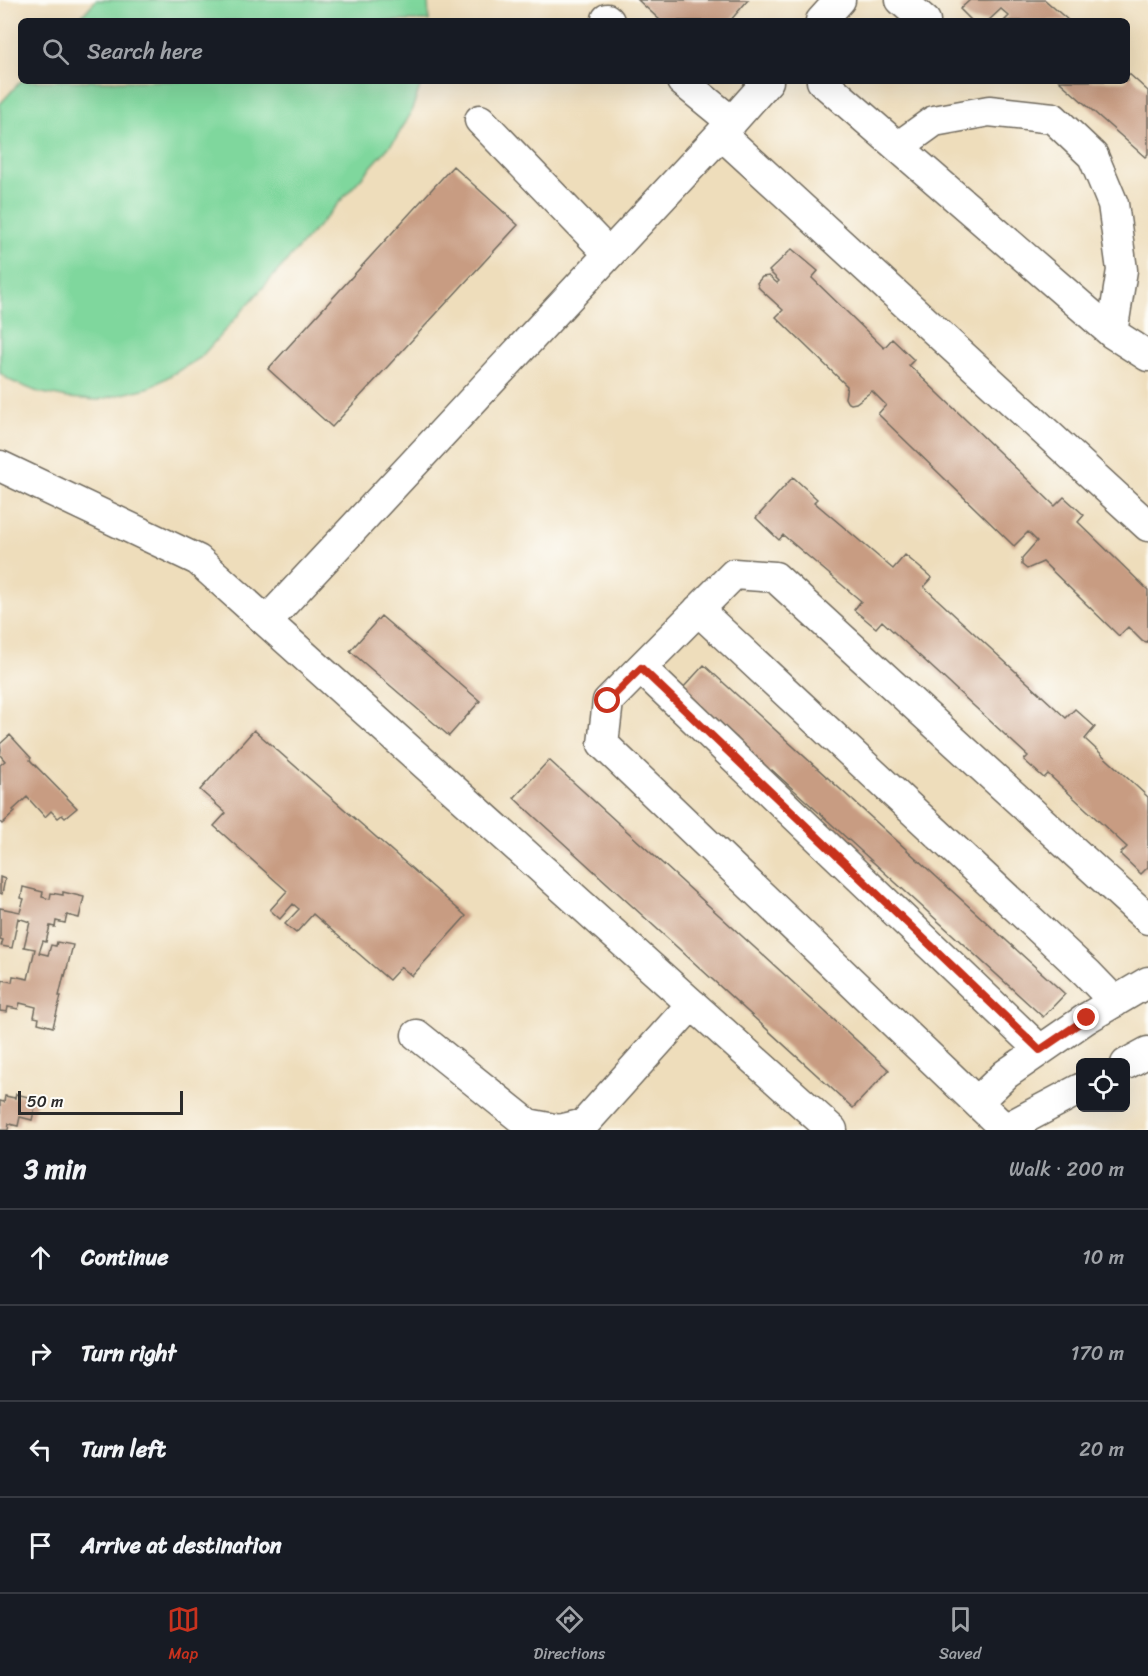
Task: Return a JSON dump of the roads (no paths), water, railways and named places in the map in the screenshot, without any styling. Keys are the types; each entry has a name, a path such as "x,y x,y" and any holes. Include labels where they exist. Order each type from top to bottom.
{"lane":[{"path":"824,18 840,0"},
{"path":"901,0 922,18"},
{"path":"685,84 726,128 1148,526"},
{"path":"267,621 765,84"},
{"path":"825,84 1112,333 1148,356"},
{"path":"898,147 934,121 989,111 1053,118 1093,156 1113,204 1122,270 1112,333"},
{"path":"480,120 609,254"},
{"path":"0,466 198,560 832,1130"},
{"path":"1076,1091 1004,1129 978,1101 603,744 608,701 734,574 775,577 1148,919"},
{"path":"698,610 1087,973 1115,1002"},
{"path":"641,668 1040,1050"},
{"path":"978,1101 1006,1074 1040,1050 1087,1018 1148,982"},
{"path":"417,1035 528,1124 559,1130 584,1124 692,1004"},
{"path":"1130,1061 1148,1052"}]}
